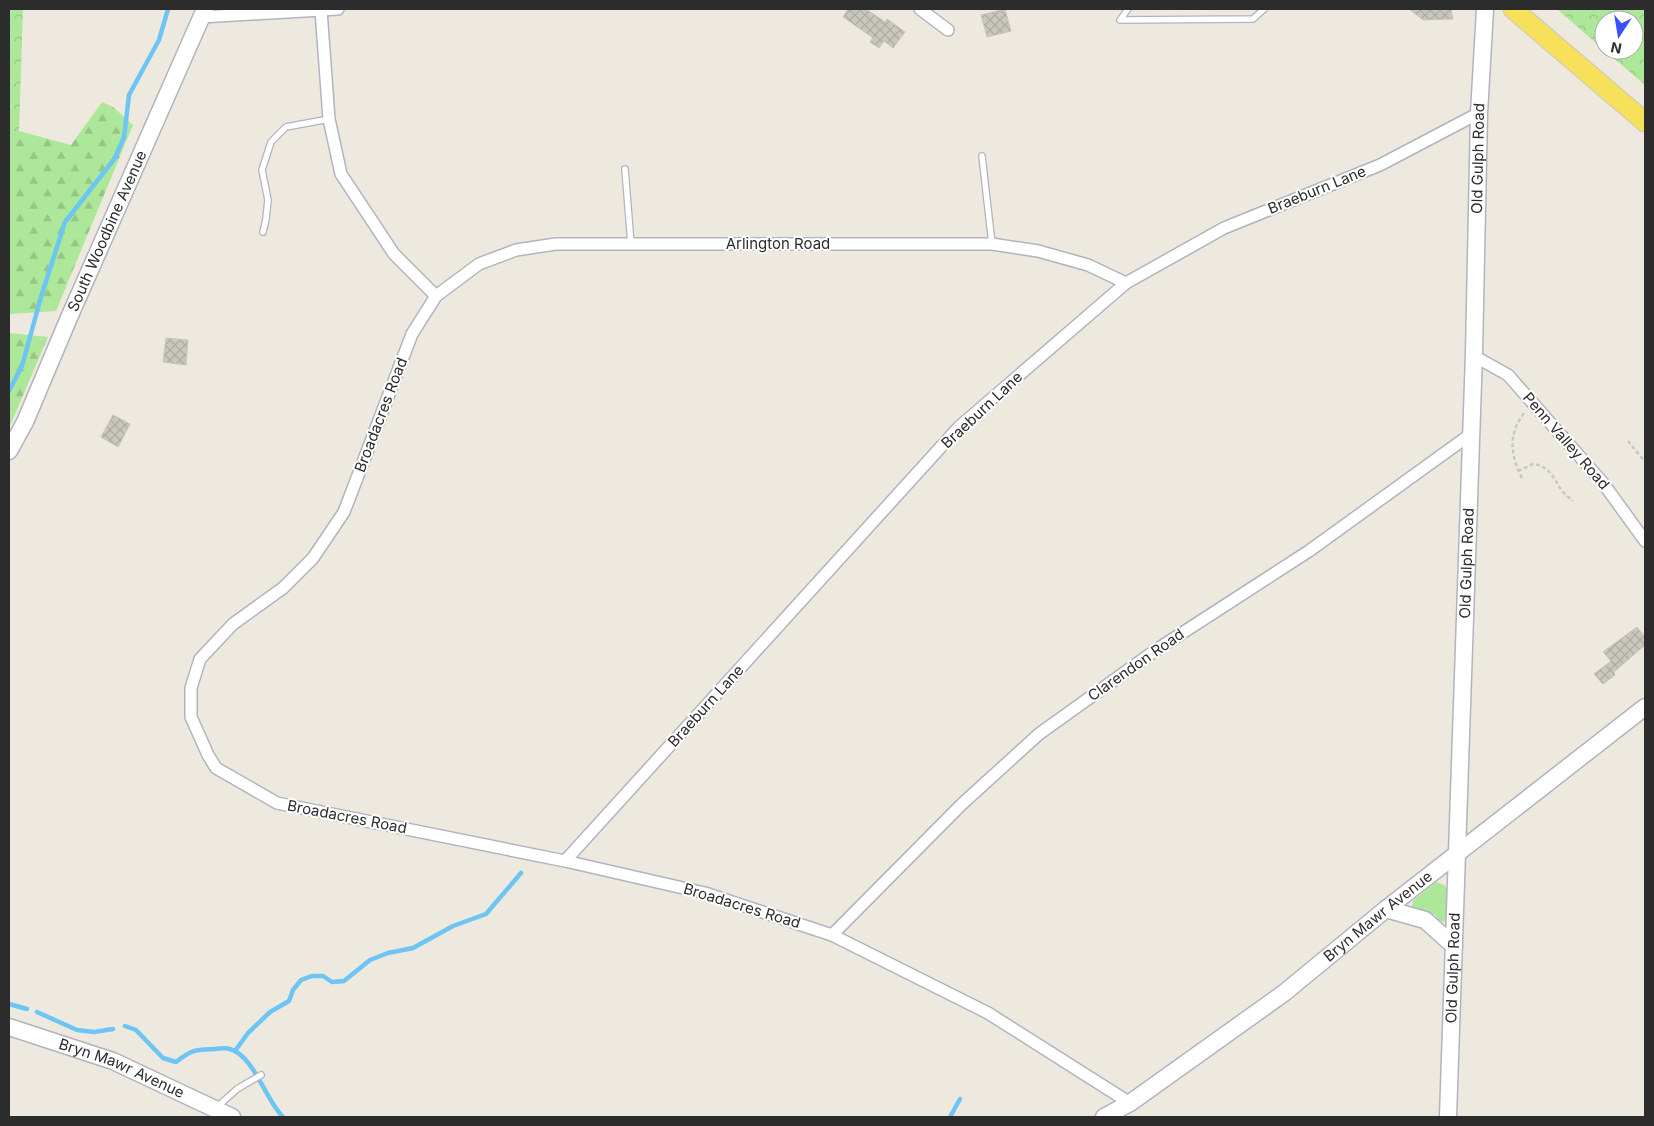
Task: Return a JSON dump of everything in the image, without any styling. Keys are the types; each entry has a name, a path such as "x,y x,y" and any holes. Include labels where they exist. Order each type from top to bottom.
{"main road":[{"path":"1513,9 1645,122"}],"street":[{"path":"203,13 338,9"},
{"path":"920,9 948,30"},
{"name":"Old Gulph Road","path":"1448,1117 1474,356 1479,112 1485,9"},
{"path":"321,10 330,119 341,174 394,254 436,296"},
{"name":"South Woodbine Avenue","path":"9,451 25,422 203,13"},
{"name":"Braeburn Lane","path":"565,861 959,427 1126,283 1224,228 1380,165 1479,112"},
{"name":"Arlington Road","path":"436,296 479,264 516,250 556,244 992,244 1038,251 1088,265 1126,283"},
{"name":"Broadacres Road","path":"436,296 412,334 344,512 313,558 283,588 234,624 200,659 191,688 191,717 216,768 277,803 565,861 705,893 832,935 988,1013 1130,1103"},
{"name":"Penn Valley Road","path":"1474,356 1508,375 1603,483 1645,540"},
{"name":"Clarendon Road","path":"832,935 962,804 1039,734 1156,650 1309,551 1471,434"},
{"name":"Bryn Mawr Avenue","path":"1104,1117 1130,1103 1284,993 1386,909 1645,707"},
{"path":"1386,909 1410,914 1424,920 1454,946"},
{"name":"Bryn Mawr Avenue","path":"9,1027 113,1062 232,1117"}],"lane":[{"path":"1128,9 1120,20 1253,19 1264,9"},
{"path":"263,232 268,200 262,170 271,142 286,126 330,119"},
{"path":"982,156 992,244"},
{"path":"625,169 631,244"},
{"path":"215,1109 237,1089 260,1076"}],"path":[{"path":"1522,478 1514,456 1513,435 1519,420 1533,403"},
{"path":"1628,442 1645,462"},
{"path":"1518,471 1533,464 1546,468 1555,478 1561,489 1573,501"}],"green space":[{"path":"9,9 23,9 19,131 9,131"},
{"path":"1557,9 1645,9 1645,85 1616,60 1644,60 1644,10 1594,10 1594,41"},
{"path":"102,102 113,107 133,125 56,311 9,314 9,131 19,131 71,145"},
{"path":"9,333 48,337 9,428"},
{"path":"1436,882 1447,888 1447,917 1444,922 1439,921 1435,915 1412,907 1413,901"}],"building":[{"path":"848,9 866,9 885,22 887,19 905,32 893,48 884,41 879,48 870,42 873,38 843,17"},
{"path":"1005,9 1011,31 987,37 981,15"},
{"path":"1409,9 1451,9 1453,19 1423,20"},
{"path":"166,338 188,340 186,365 163,362"},
{"path":"113,415 130,424 118,447 101,437"},
{"path":"1637,627 1645,637 1645,645 1614,672 1615,675 1603,684 1594,674 1611,661 1603,652"}],"waterway":[{"path":"9,391 22,366 41,297 65,222 115,158 124,137 129,95 159,40 168,9"},
{"path":"235,1051 248,1033 270,1012 289,1001 293,990 301,980 312,976 323,976 332,982 344,981 370,960 388,953 413,948 453,926 486,914 521,873"},
{"path":"9,1004 27,1009"},
{"path":"37,1012 77,1030 94,1032 113,1029"},
{"path":"125,1026 136,1030 163,1058 176,1062 190,1052 198,1050 227,1048 238,1053 253,1069 270,1100 283,1117"},
{"path":"950,1117 960,1099"}]}
